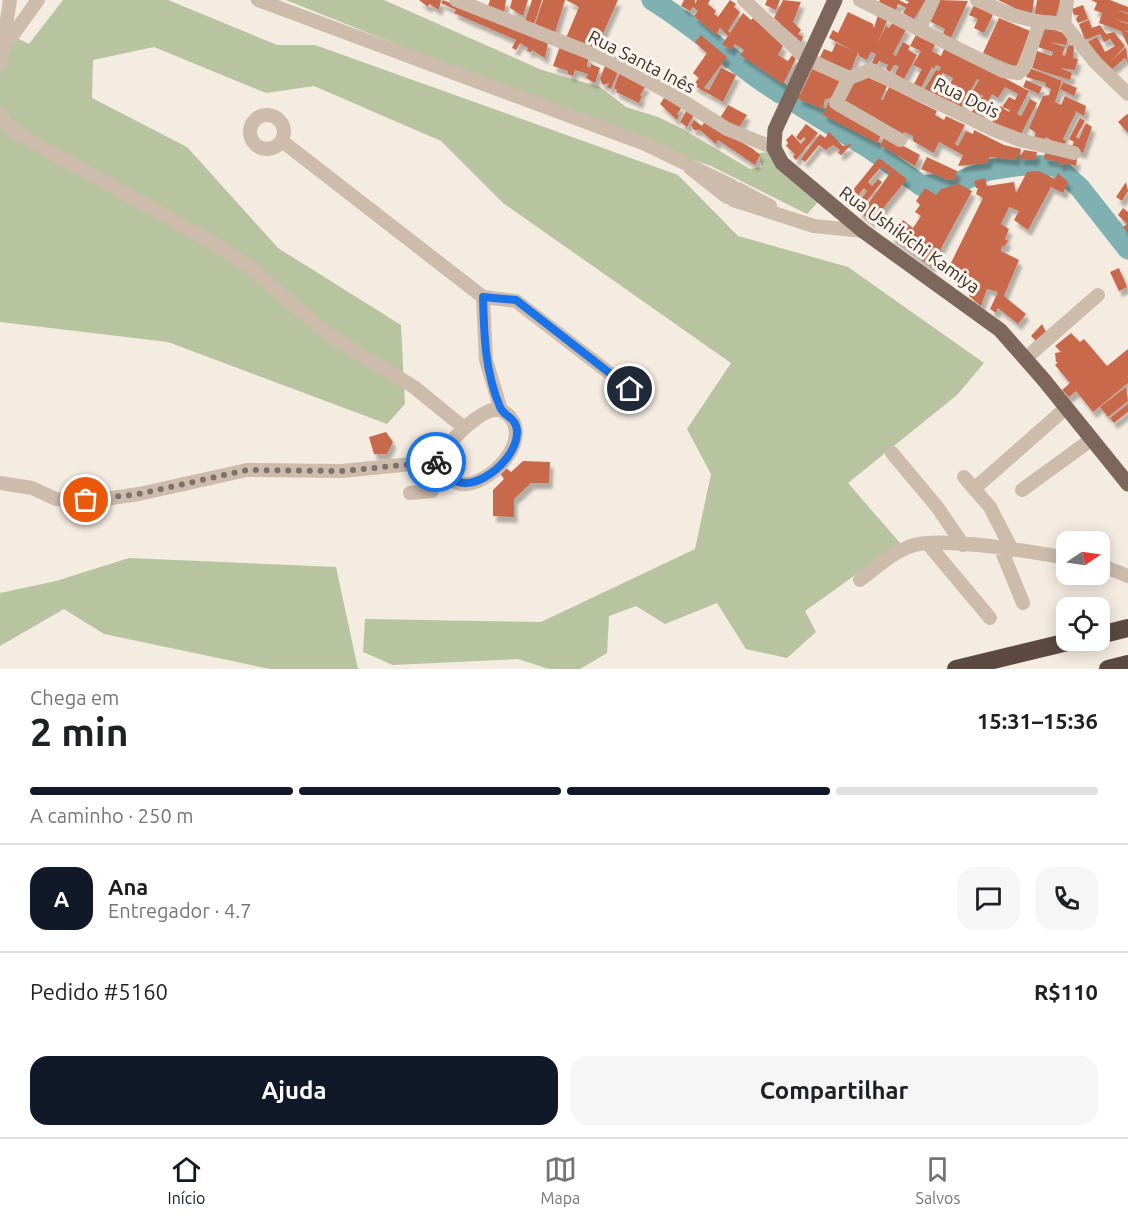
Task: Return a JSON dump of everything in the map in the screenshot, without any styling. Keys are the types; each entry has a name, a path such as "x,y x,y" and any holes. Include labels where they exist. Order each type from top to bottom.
{"highway":[{"path":"1110,632 1128,628"},
{"path":"956,669 1056,645"},
{"path":"1108,669 1128,664"}],"main road":[{"path":"774,148 775,130 835,0"},
{"name":"Rua Ushikichi Kamiya","path":"774,148 782,163 795,176 863,231 991,323 1026,358 1128,484"}],"street":[{"path":"1,57 10,0"},
{"path":"1,57 38,0"},
{"path":"258,0 628,137 684,162 705,182 790,217 814,226 863,231"},
{"name":"Rua Santa Inês","path":"456,0 608,60 668,92 727,129 774,148"},
{"path":"744,0 807,59 849,78 836,103 900,140"},
{"path":"860,0 1013,74 1024,68 1040,22"},
{"path":"920,28 933,0"},
{"path":"977,0 1012,15 1040,22 1064,24 1096,63 1128,94"},
{"path":"1064,24 1067,0"},
{"name":"Rua Dois","path":"849,78 870,70 994,130 1020,140 1074,153"},
{"path":"0,113 15,132 166,214 248,266 330,336 414,387 463,427"},
{"path":"282,141 483,297 516,300 630,389"},
{"path":"814,226 834,224 847,218"},
{"path":"1026,358 1098,295"},
{"path":"483,297 486,360 501,410 514,419 517,429 516,442 498,466 485,477 462,484 451,480 444,471 442,461 445,451 463,427 481,414 501,410"},
{"path":"974,489 1066,408"},
{"path":"1022,490 1092,439"},
{"path":"892,453 938,508 963,545"},
{"path":"0,483 32,488 56,499 90,500 139,494 247,470 342,471 442,461"},
{"path":"964,477 995,515 1023,603"},
{"path":"410,493 432,491"},
{"path":"928,544 990,618"},
{"path":"860,580 905,548 928,544 1006,549 1056,556"},
{"path":"1110,569 1128,576"}],"green space":[{"path":"63,0 168,0 277,45 315,45 678,175 738,236 848,267 984,363 957,395 848,483 900,543 805,611 816,632 787,658 746,649 717,603 665,624 636,606 609,616 607,653 580,669 549,669 518,659 393,665 363,652 365,619 541,622 695,549 711,474 687,429 731,363 503,203 441,141 314,86 266,93 154,47 93,60 92,98 187,147 278,248 401,325 405,404 387,424 168,342 0,322 0,29 29,44"},
{"path":"286,0 384,0 542,70 600,87 626,107 658,117 681,128 750,169 762,167 758,153 771,152 819,201 807,214 711,166 620,134"},
{"path":"129,558 336,567 358,669 270,669 104,634 64,609 0,646 0,593 56,581"}],"building":[{"path":"419,0 441,0 439,10 429,4 428,7"},
{"path":"443,0 548,42 545,58 532,50 527,51 528,48 520,43 516,50 512,48 516,40 454,13 456,10 441,3"},
{"path":"490,0 506,0 504,13 488,6"},
{"path":"512,0 528,0 523,16 510,8"},
{"path":"532,0 542,0 534,24 525,21"},
{"path":"543,0 565,0 555,33 535,25"},
{"path":"566,0 618,0 596,49 566,38 579,7"},
{"path":"684,0 695,0 695,4 697,0 710,0 708,4 716,11 714,14 718,17 730,0 736,4 734,7 740,12 728,31 730,33 743,13 751,20 753,18 783,46 778,55 788,61 792,55 796,59 783,84 740,55 744,50 735,44 731,50 722,44 728,36 720,28 716,35 694,16 698,11 693,7 690,11 681,6"},
{"path":"767,0 780,0 776,10 765,5"},
{"path":"783,0 801,2 793,22 801,30 798,34 803,37 801,42 774,18"},
{"path":"880,0 899,0 907,4 909,2 905,0 926,0 914,19 903,13 906,8 898,4 896,10 879,2"},
{"path":"939,0 968,1 951,38 943,34 945,29 929,21"},
{"path":"998,0 1034,0 1032,13 1023,12"},
{"path":"1037,0 1061,0 1056,16 1035,14"},
{"path":"1091,0 1110,0 1128,7 1128,13 1116,10 1128,14 1128,23 1113,19 1128,24 1128,31 1124,31 1128,32 1128,46 1121,31 1099,23 1102,13 1094,10 1097,3"},
{"path":"974,5 993,15 984,33 974,28 978,19 969,15"},
{"path":"1083,5 1088,19 1078,23 1076,19 1079,15 1074,15 1072,9"},
{"path":"848,12 873,24 874,28 878,15 888,19 877,44 886,26 889,28 893,22 907,28 893,54 896,56 903,42 910,46 908,50 917,55 904,79 895,74 899,66 894,65 890,72 886,69 888,65 879,61 877,65 872,63 876,54 871,52 867,60 859,56 858,52 851,71 819,59 824,49 832,52 836,43 852,50 829,38 833,30 838,33"},
{"path":"999,18 1030,31 1016,67 983,53"},
{"path":"1089,20 1092,28 1100,25 1106,34 1114,32 1125,46 1111,61 1126,47 1128,63 1125,58 1110,71 1088,42 1097,37 1105,52 1115,46 1110,39 1104,42 1100,34 1085,40 1079,24"},
{"path":"1045,27 1064,33 1068,38 1066,45 1049,42 1065,47 1062,55 1065,56 1068,46 1073,45 1073,58 1078,59 1075,70 1060,68 1072,73 1070,80 1032,68 1037,51 1052,56 1053,52 1038,47"},
{"path":"917,33 936,43 932,51 941,56 945,47 1029,91 1017,114 1021,116 1030,99 1037,103 1020,136 991,124 1000,106 1009,112 1010,110 1002,107 1009,97 1015,100 1018,94 1005,87 998,98 992,94 980,117 971,113 983,96 981,94 975,105 967,101 979,80 977,79 961,108 934,94 940,85 942,86 945,81 950,84 953,78 943,73 932,94 924,90 936,70 939,71 941,67 936,65 934,69 932,67 921,88 914,84 922,69 913,65 921,51 910,46"},
{"path":"701,35 727,57 704,88 709,90 721,68 736,75 723,102 693,85 699,78 693,73 707,53 695,42"},
{"path":"560,46 589,56 587,66 590,68 591,64 600,68 595,83 586,78 588,74 575,70 573,76 568,74 568,71 553,66"},
{"path":"641,59 657,68 652,77 636,69"},
{"path":"606,63 619,69 611,89 607,87 609,83 603,85 600,79"},
{"path":"813,67 820,70 819,72 841,79 832,98 825,99 823,109 798,99"},
{"path":"1030,68 1062,81 1055,102 1061,105 1065,96 1086,106 1084,116 1074,110 1076,112 1063,139 1066,141 1063,147 1046,137 1043,144 1033,140 1036,133 1029,128 1043,96 1049,95 1051,89 1045,86 1046,83 1026,77"},
{"path":"620,72 646,86 640,95 642,96 639,103 616,92 614,88"},
{"path":"867,77 887,86 881,99 883,100 889,87 937,111 935,115 944,120 946,116 965,125 955,144 958,146 966,131 973,134 974,130 1004,145 1021,149 1020,156 1017,155 1016,160 990,157 987,163 958,166 963,155 939,142 934,153 913,141 913,136 904,132 902,136 843,105 849,86"},
{"path":"1026,80 1042,87 1039,94 1023,87"},
{"path":"1063,82 1077,88 1074,96 1060,89"},
{"path":"664,98 682,107 677,114 679,116 677,120 660,104"},
{"path":"829,101 882,134 877,143 823,115"},
{"path":"728,105 747,115 738,129 720,118"},
{"path":"687,110 694,115 687,127 680,122"},
{"path":"1128,115 1128,133 1118,122"},
{"path":"1080,118 1085,121 1076,137 1079,139 1086,123 1092,127 1083,153 1071,149 1074,142 1069,139"},
{"path":"694,120 702,126 705,121 753,149 760,155 755,165 718,140 716,144 700,130 694,130 691,125"},
{"path":"806,124 818,133 796,160 793,157 795,154 786,146 788,143 786,140 792,134 801,144 806,139 804,137 800,141 796,137"},
{"path":"829,132 843,146 852,144 841,155 838,153 840,150 833,145 826,150 819,145 805,162 801,159 820,134 825,138"},
{"path":"885,136 920,155 915,166 880,145"},
{"path":"1024,150 1037,152 1035,160 1019,159"},
{"path":"1045,153 1077,159 1076,166 1064,163 1059,165 1059,162 1044,159"},
{"path":"927,157 957,171 955,180 948,180 921,169"},
{"path":"879,158 907,179 872,222 858,211 864,205 866,207 890,173 881,167 868,182 872,186 878,179 882,182 866,202 862,198 867,191 864,188 858,196 852,191"},
{"path":"1039,171 1055,179 1058,173 1068,182 1063,193 1051,187 1028,230 1014,220 1019,211 1009,207 1001,224 1009,229 1005,239 1008,241 1004,247 1002,246 1001,251 1019,260 1004,296 1026,314 1018,324 998,308 996,313 990,309 998,292 987,289 981,306 969,296 973,286 946,273 983,198 976,194 978,188 974,181 985,178 987,186 1014,182 1016,193 1027,172"},
{"path":"1126,182 1128,191 1122,201 1116,197"},
{"path":"959,184 972,191 931,267 890,236 903,220 913,228 921,216 915,212 920,205 916,201 925,188 936,195 941,189"},
{"path":"1123,208 1128,212 1128,233 1123,227 1127,224 1118,215"},
{"path":"1119,268 1127,287 1119,291 1110,272"},
{"path":"1042,324 1046,332 1039,344 1031,336"},
{"path":"1071,333 1080,342 1084,339 1107,366 1128,349 1128,383 1093,412 1076,391 1069,397 1062,390 1070,383 1055,365 1058,362 1056,362 1055,353 1061,352 1055,346"},
{"path":"1126,387 1128,401 1108,417 1100,407"},
{"path":"1128,404 1128,412 1114,423 1110,418"},
{"path":"386,432 393,442 387,454 374,454 369,437"},
{"path":"523,461 550,462 549,483 531,483 514,499 514,517 493,516 493,490 504,479 500,473 506,468 511,472"}],"waterway":[{"path":"652,0 780,93"},
{"path":"798,104 869,148 922,186 959,182 988,170 1023,165 1056,166 1080,188 1128,249"}],"way so far":[{"path":"86,500 139,494 264,468 342,471 436,462"}],"route":[{"path":"436,462 442,461 444,471 451,480 462,484 473,483 498,466 516,442 517,429 514,419 501,410 486,360 483,297 516,300 630,389"}]}
